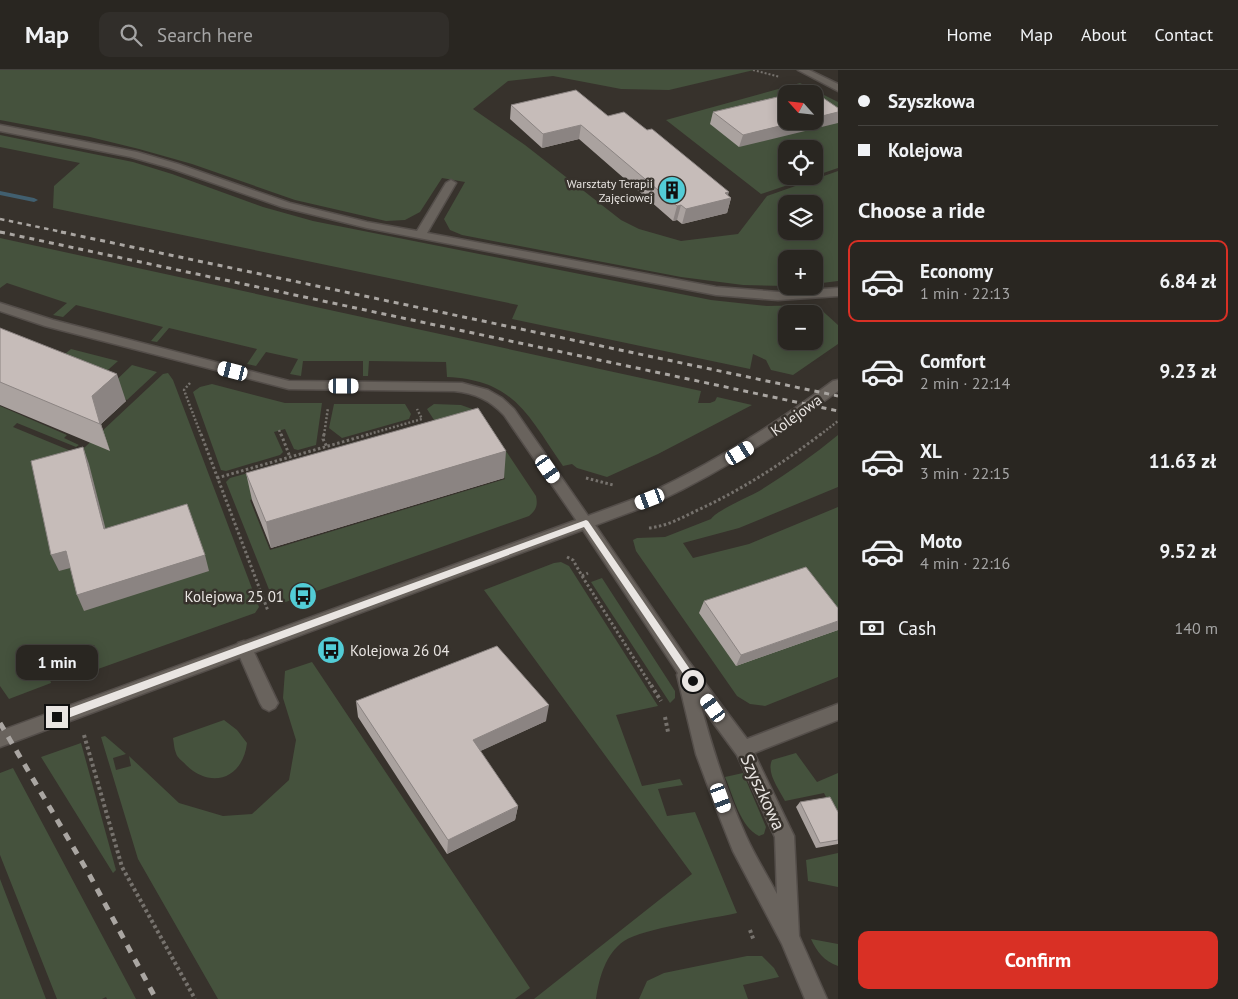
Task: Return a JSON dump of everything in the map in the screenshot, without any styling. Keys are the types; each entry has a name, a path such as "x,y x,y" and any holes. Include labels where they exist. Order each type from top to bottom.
{"street":[{"path":"802,70 838,88"},
{"path":"0,128 133,154 304,210 420,235 716,291 778,296 838,292"},
{"path":"420,235 451,183"},
{"name":"Szyszkowa","path":"0,306 49,323 289,385 454,387 476,390 492,396 503,405 586,523 683,667 743,749 784,836 789,937"},
{"name":"Kolejowa","path":"0,739 650,499 719,465 767,437 838,384"},
{"path":"244,648 269,704"},
{"name":"Szyszkowa","path":"683,667 705,754 726,813 740,844 789,937 816,999"},
{"path":"743,749 838,712"}],"path":[{"path":"753,70 785,78"},
{"path":"196,376 184,390 269,614"},
{"path":"327,447 323,439 329,400"},
{"path":"217,478 422,419 417,410 417,400"},
{"path":"648,528 657,528 684,517 738,491 790,457 838,421"},
{"path":"831,427 838,428"},
{"path":"279,430 290,457"},
{"path":"558,484 582,478 617,485"},
{"path":"84,734 122,867 195,999"}],"green space":[{"path":"0,70 754,70 669,90 621,89 553,76 508,81 473,109 525,145 621,220 639,229 681,241 738,234 767,196 798,185 823,185 823,176 838,171 838,281 823,283 823,250 778,250 778,286 743,285 681,277 462,235 450,230 444,219 465,182 442,178 420,212 405,220 386,221 295,200 192,164 90,137 0,120"},
{"path":"778,89 778,130 823,130 823,94 838,102 838,168 823,173 823,140 778,140 778,185 788,185 761,194 666,120"},
{"path":"0,135 133,162 263,207 313,221 711,300 778,306 778,350 823,350 823,311 838,325 838,344 793,375 771,370 766,360 753,354 750,369 512,319 518,305 53,208 54,186 80,163 0,147"},
{"path":"0,238 701,391 698,403 710,403 715,401 717,397 752,405 658,454 607,477 577,468 572,464 563,466 540,431 517,404 504,393 489,385 447,377 446,362 369,361 368,376 363,376 363,361 303,361 301,376 290,374 298,359 266,352 256,366 247,364 257,349 169,328 157,342 151,341 163,327 76,305 63,317 53,315 67,303 7,283 0,288"},
{"path":"71,349 118,361 91,385 48,368"},
{"path":"132,365 157,372 127,400 105,391"},
{"path":"168,373 173,380 259,607 255,613 98,669 90,648 95,645 45,662 51,683 9,699 0,686 0,406 67,435 64,438 79,445 76,447 17,423 13,427 76,453 85,447 163,374"},
{"path":"212,384 285,403 322,403 316,445 298,450 294,449 285,429 274,432 283,452 280,455 226,471 221,470 193,392 200,387"},
{"path":"334,404 405,404 411,414 409,419 342,438 329,428"},
{"path":"434,404 461,405 475,410 484,418 536,496 537,505 533,512 529,516 280,604 274,602 226,482 230,478 266,468 282,490 250,500 270,550 505,479 477,434 448,442 427,409"},
{"path":"838,435 838,487 739,528 683,543 693,558 749,544 838,507 838,677 765,706 750,704 737,696 636,551 633,540 637,538 665,537 711,519 714,515 781,477"},
{"path":"561,562 569,566 658,706 616,715 642,786 680,779 683,785 658,789 667,816 695,812 737,913 662,928 624,941 617,946 604,967 596,999 534,999 692,874 484,590"},
{"path":"602,578 675,691 675,698 670,703 591,582"},
{"path":"312,662 530,988 515,999 218,999 138,859 101,737 105,736 126,754 113,758 116,770 131,766 129,756 179,803 223,816 252,814 289,780 296,740 283,698 285,671"},
{"path":"224,720 237,730 247,743 239,765 233,772 216,778 196,773 177,755 173,738"},
{"path":"81,743 116,870 113,873 41,757"},
{"path":"796,753 817,782 838,773 838,821 824,793 785,801 772,776 772,760"},
{"path":"13,768 136,999 107,999 106,997 102,999 57,999 0,855 0,773"},
{"path":"743,773 766,827 764,834 759,836 752,832 742,818 725,777"},
{"path":"838,853 838,887 808,881 806,860"},
{"path":"0,879 46,999 0,999"},
{"path":"811,939 838,944 838,966 822,956"},
{"path":"747,956 762,956 774,968 779,977 743,985 748,999 639,999 647,981 664,973"}],"building":[{"path":"576,90 608,116 624,112 647,130 652,129 729,192 725,193 731,198 686,209 681,205 677,206 581,125 543,134 511,105"},
{"path":"778,97 778,126 743,135 713,112"},
{"path":"823,98 838,108 838,112 823,116"},
{"path":"0,328 117,374 92,396 100,424 0,382"},
{"path":"478,408 506,451 266,522 246,473"},
{"path":"83,447 104,529 187,504 205,555 77,595 66,551 51,555 31,461"},
{"path":"806,567 838,608 838,621 741,655 704,601"},
{"path":"497,646 549,705 473,740 518,806 448,840 356,701"},
{"path":"830,797 838,812 838,840 820,843 800,802"}],"waterway":[{"path":"0,193 34,200"}],"railway":[{"path":"0,219 67,233"},
{"path":"5,233 0,232 838,411"},
{"path":"61,232 838,396"},
{"path":"0,723 89,874 156,999"}],"place":[{"name":"Warsztaty Terapii Zajęciowej","path":"672,190"},
{"name":"Kolejowa 25 01","path":"303,596"},
{"name":"Kolejowa 26 04","path":"331,650"}],"route":[{"path":"57,717 528,542 586,523 693,681"}]}
